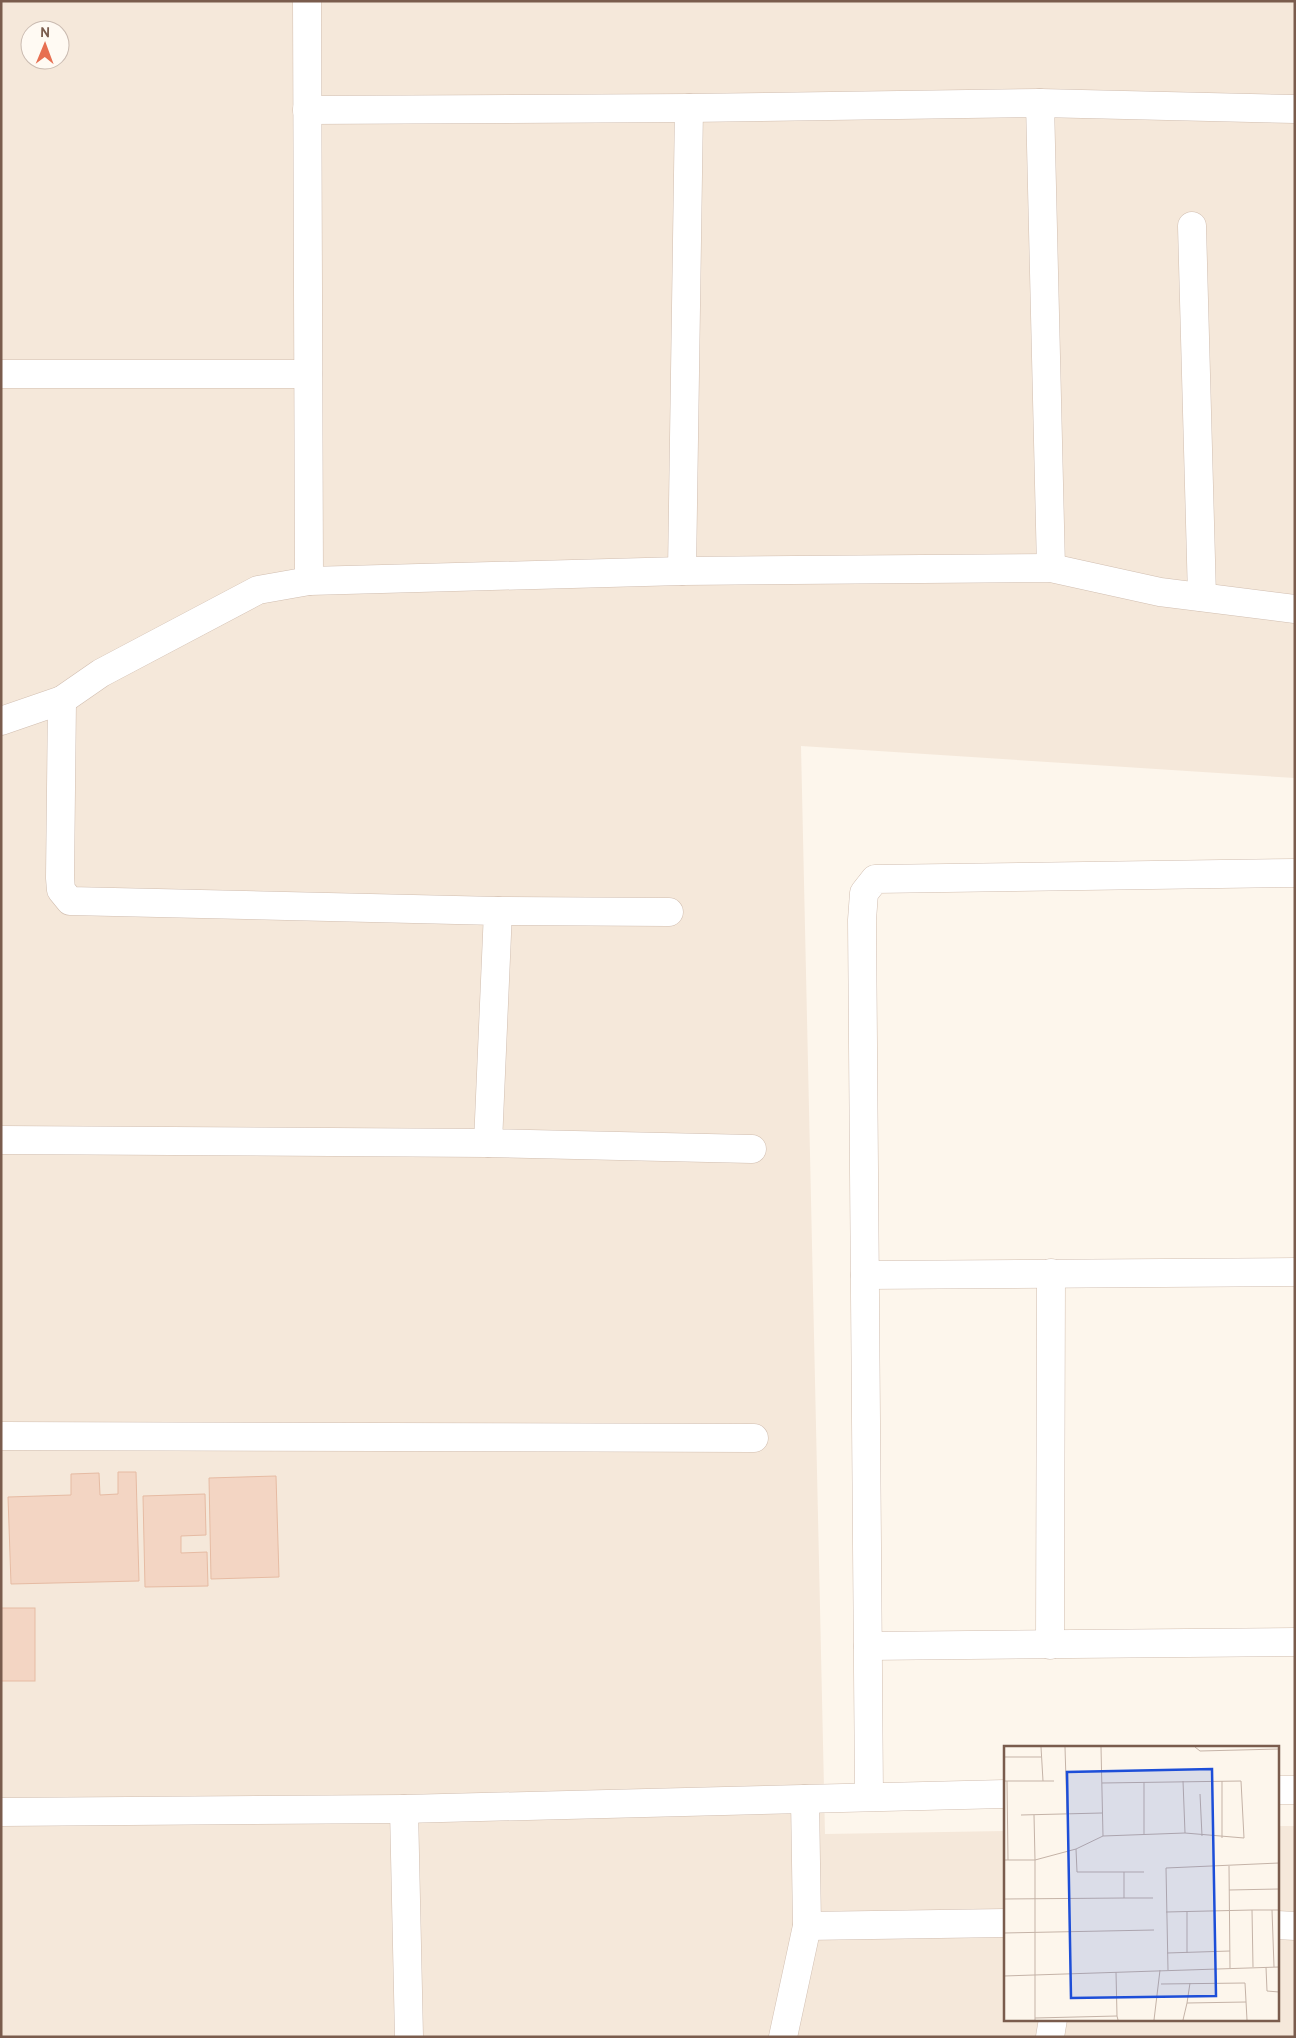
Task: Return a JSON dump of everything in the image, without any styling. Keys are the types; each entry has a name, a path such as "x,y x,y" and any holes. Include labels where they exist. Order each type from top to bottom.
{"street":[{"path":"307,1 309,581"},
{"path":"307,110 689,108 1040,103 1295,109"},
{"path":"1040,103 1051,568"},
{"path":"682,572 689,108"},
{"path":"1192,226 1202,597"},
{"path":"1,374 308,374"},
{"path":"1,721 62,700 101,673 258,590 309,581 682,572 1051,568 1160,592 1295,609"},
{"path":"62,700 60,878 61,890 70,901 498,911 669,912"},
{"path":"869,1796 862,920 864,893 875,879 1295,873"},
{"path":"488,1143 498,911"},
{"path":"1,1140 488,1143 752,1149"},
{"path":"864,1274 1295,1272"},
{"path":"1050,1645 1051,1273"},
{"path":"1,1436 754,1438"},
{"path":"868,1646 1295,1642"},
{"path":"1278,1790 1295,1790"},
{"path":"1,1812 404,1809 1004,1794"},
{"path":"783,2037 807,1926 805,1799"},
{"path":"404,1809 409,2037"},
{"path":"807,1926 1004,1923"},
{"path":"1278,1926 1295,1926"},
{"path":"1050,2037 1053,2020"}],"shaded area":[{"path":"1,1 1295,1 1295,778 801,746 825,1834 1004,1831 1004,2020 1278,2020 1278,1826 1295,1826 1295,2037 1,2037"}],"building":[{"path":"118,1472 136,1472 139,1581 11,1584 8,1497 71,1495 71,1474 99,1473 100,1495 118,1494"},
{"path":"276,1476 279,1577 211,1579 209,1478"},
{"path":"205,1494 206,1535 181,1536 181,1553 207,1552 208,1586 145,1587 143,1496"},
{"path":"1,1608 35,1608 35,1681 1,1681"}]}
